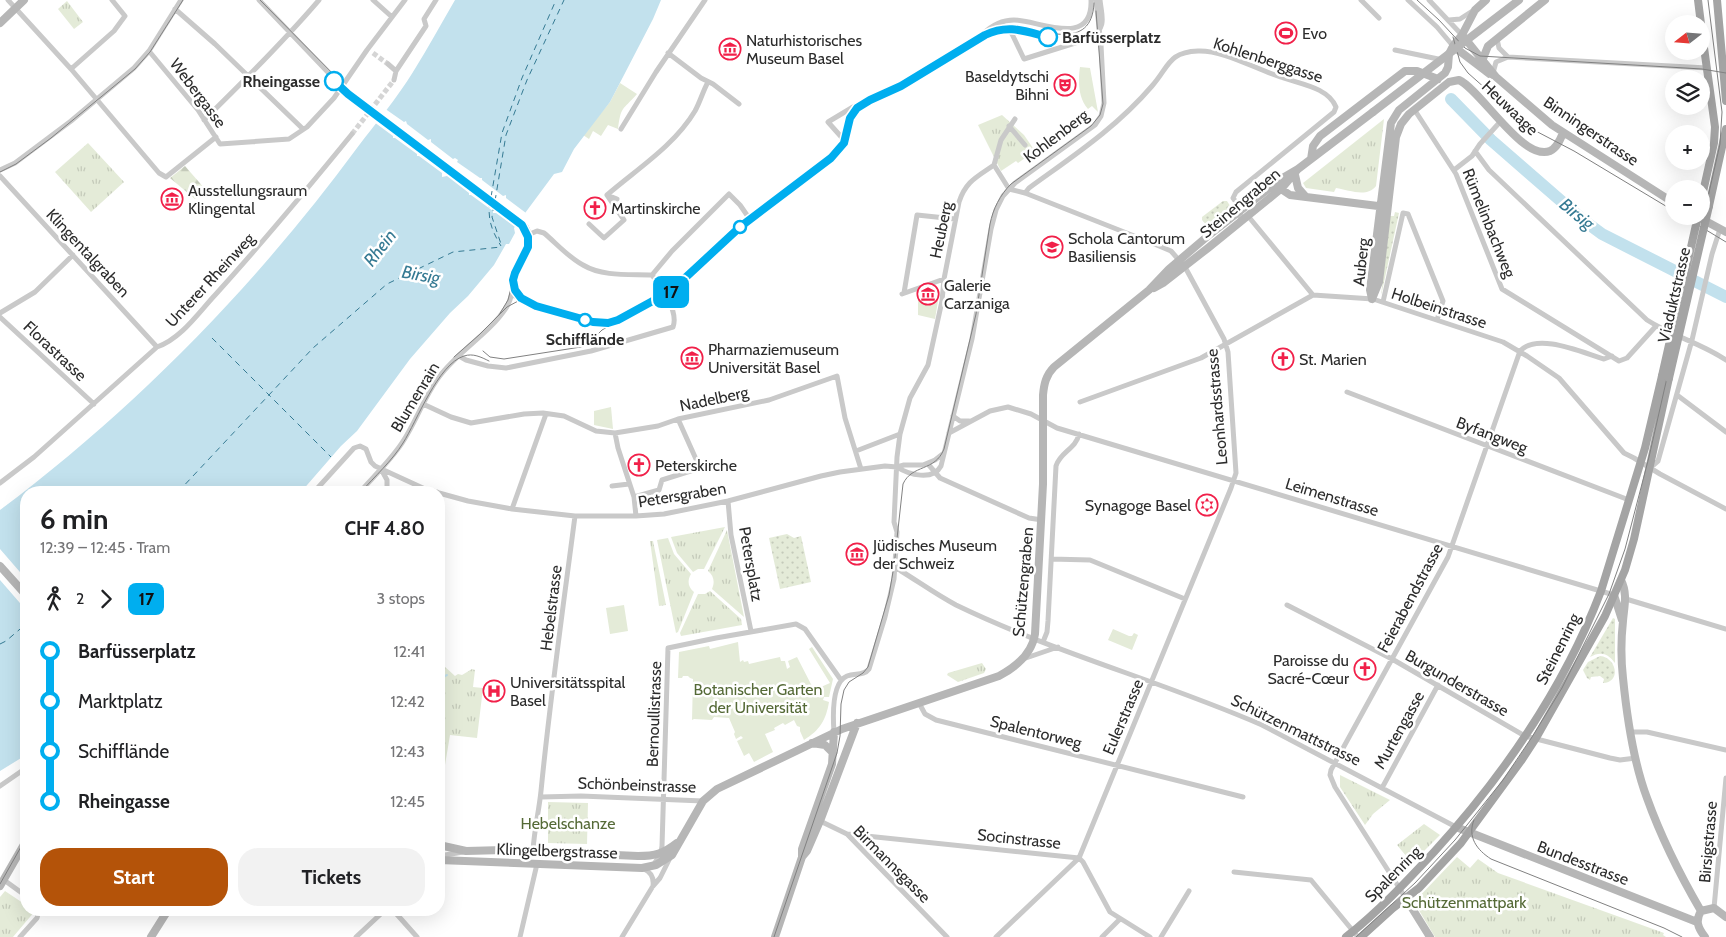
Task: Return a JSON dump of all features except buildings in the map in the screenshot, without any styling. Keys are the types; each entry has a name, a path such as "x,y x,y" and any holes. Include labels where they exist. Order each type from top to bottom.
{"main road":[{"path":"0,23 24,0"},
{"path":"1475,10 1486,0"},
{"name":"Steinengraben","path":"1149,290 1163,283 1185,267 1282,188 1311,159 1519,0"},
{"path":"1482,60 1487,48 1497,38 1545,0"},
{"path":"1698,0 1700,15"},
{"path":"1717,0 1725,71 1726,101"},
{"name":"Auberg","path":"1372,299 1379,282 1392,123 1399,110 1438,80 1447,70 1449,54 1462,35 1475,10"},
{"path":"1462,35 1473,56"},
{"path":"1453,46 1473,56"},
{"name":"Binningerstrasse","path":"1473,56 1482,60 1494,76"},
{"name":"Binningerstrasse","path":"1473,56 1486,72 1494,76 1563,133 1665,197"},
{"path":"1706,60 1715,119 1715,136 1706,180"},
{"path":"1707,68 1725,71"},
{"path":"1311,159 1312,146 1320,136 1405,71 1417,71 1438,80"},
{"name":"Auberg","path":"1384,207 1398,130 1404,118 1449,82 1459,80"},
{"name":"Heuwaage","path":"1459,80 1467,85 1500,122 1538,152 1552,150 1563,133"},
{"name":"Viaduktstrasse","path":"1645,465 1709,206 1726,128"},
{"path":"1297,172 1298,188 1305,196"},
{"name":"Steinengraben","path":"1043,401 1045,381 1051,370 1149,290 1180,260 1241,209 1281,179 1297,172"},
{"path":"1281,179 1282,188 1290,195 1384,207"},
{"path":"1710,224 1723,231"},
{"name":"Viaduktstrasse","path":"1666,377 1695,225"},
{"name":"Schützengraben","path":"838,731 999,676 1007,672 1022,659 1030,648 1034,639 1042,520 1043,401"},
{"name":"Steinenring","path":"1461,830 1525,736 1566,668 1595,608 1629,500 1645,465"},
{"name":"Steinenring","path":"1461,830 1521,761 1607,613 1622,580 1634,539 1645,465"},
{"path":"0,566 20,588"},
{"path":"1622,580 1626,599 1623,621 1623,677 1636,758 1646,797 1667,844 1701,911 1697,922 1704,937"},
{"path":"1614,595 1623,621"},
{"path":"816,819 849,747 857,724"},
{"path":"838,731 849,747"},
{"path":"775,937 802,857 807,851 832,764 838,731"},
{"name":"Schönbeinstrasse","path":"703,801 717,789 838,731"},
{"path":"812,743 825,745 833,754"},
{"path":"672,855 703,801"},
{"name":"Spalenring","path":"1358,935 1400,889 1461,830"},
{"name":"Spalenring","path":"1346,937 1358,935 1419,888 1461,843 1461,830"},
{"name":"Bundesstrasse","path":"1461,830 1697,922"},
{"path":"661,854 678,842"},
{"name":"Klingelbergstrasse","path":"445,846 466,851 533,851 638,856 661,854"},
{"path":"2,883 20,852"},
{"name":"Klingelbergstrasse","path":"445,858 642,868 652,867 672,855"},
{"path":"1406,898 1430,937"},
{"path":"1701,911 1714,908 1726,917"},
{"path":"151,937 164,916"}],"street":[{"path":"8,0 71,69 159,173 166,177 216,137"},
{"path":"71,69 114,31 126,16 112,0"},
{"path":"0,170 15,163 97,100 128,73 149,51 180,0"},
{"path":"259,0 342,87 524,224 530,234 530,243 516,275 512,295 587,319 602,321 620,318 666,294"},
{"path":"204,120 248,77 319,0"},
{"path":"373,0 392,17"},
{"path":"175,9 215,44 303,129 327,107 370,51 405,0"},
{"path":"394,80 396,71 426,26 424,19 436,0"},
{"path":"620,129 668,53 705,0"},
{"path":"844,140 828,122 904,83 999,22 1022,20 1064,29 1081,24 1089,14 1091,0"},
{"name":"Kohlenberg","path":"935,473 941,466 972,339 993,219 1000,202 1009,189 1031,170 1095,125 1100,119 1104,103 1096,0"},
{"path":"983,34 1006,31 1012,34 1024,59 1091,38 1098,34 1102,24 1100,0"},
{"path":"1360,0 1379,18"},
{"path":"1408,0 1453,46"},
{"path":"1429,0 1462,35"},
{"path":"1449,20 1460,19 1475,10"},
{"path":"1497,38 1499,48 1508,56"},
{"path":"1395,50 1448,60"},
{"name":"Webergasse","path":"149,51 181,89 220,144 289,139 303,129"},
{"name":"Kohlenberggasse","path":"1025,193 1029,188 1118,122 1153,85 1171,59 1196,51 1219,54 1275,76 1325,92 1335,104 1334,112"},
{"path":"668,53 739,104"},
{"path":"1494,76 1496,62 1508,56 1707,68"},
{"path":"388,64 396,71"},
{"path":"607,195 654,157 675,136 695,110 708,82"},
{"path":"652,275 672,251 728,194 740,204 749,218 819,167 844,140 848,119 858,105"},
{"name":"Rümelinbachweg","path":"1414,109 1454,170 1502,289 1612,356"},
{"name":"Steinengraben","path":"1241,209 1233,198 1234,194 1334,112"},
{"path":"1009,189 994,165 1001,140 1014,119"},
{"path":"1454,170 1472,156 1500,122"},
{"path":"1009,126 1025,145"},
{"name":"Unterer Rheinweg","path":"0,483 34,456 157,347 171,340 193,319 248,260 352,134"},
{"path":"1475,151 1494,175 1647,320 1656,326 1692,340 1726,360"},
{"name":"Heuberg","path":"841,680 849,675 866,672 869,669 891,594 895,566 897,532 894,522 900,434 914,388 925,373 928,365 942,301 955,219 964,190 978,174 994,165"},
{"name":"Klingentalgraben","path":"0,176 157,347"},
{"name":"Leonhardsstrasse","path":"1009,189 1025,193 1152,242 1171,252 1180,260 1226,344 1228,352 1236,473 1234,481"},
{"path":"607,195 617,199"},
{"path":"589,224 604,238 624,220 607,195"},
{"path":"1240,222 1241,209"},
{"path":"1383,302 1403,212 1408,214 1443,301 1437,320"},
{"path":"944,279 902,294 917,215 955,219"},
{"path":"1080,402 1201,358 1312,295 1248,216"},
{"path":"530,234 537,231 544,232 576,261 594,270 605,273 652,275"},
{"path":"1645,465 1658,461 1692,340 1712,254 1723,231"},
{"path":"0,315 35,292 73,255"},
{"path":"459,356 488,366 506,368 603,348 674,327 675,322 666,294 652,275"},
{"name":"Blumenrain","path":"365,486 403,442 440,375 502,313 512,295"},
{"name":"Holbeinstrasse","path":"1312,295 1372,299 1503,342 1520,351 1559,378 1624,453 1726,509"},
{"name":"Florastrasse","path":"0,315 94,404"},
{"path":"1520,351 1528,346 1562,345 1604,360 1612,356 1619,361 1624,360 1656,326"},
{"name":"Feierabendstrasse","path":"1335,763 1448,557 1520,351"},
{"name":"Nadelberg","path":"615,433 769,400 837,376 845,418 856,451"},
{"name":"Byfangweg","path":"1347,392 1629,500"},
{"path":"1676,395 1726,432"},
{"path":"423,404 471,424 524,414 546,414 564,416 596,431 615,433 634,497 636,516"},
{"name":"Leimenstrasse","path":"949,433 969,421 998,408 1008,407 1032,414 1057,428 1614,595"},
{"path":"512,510 546,414"},
{"path":"953,416 960,421 969,421"},
{"path":"634,497 659,490 662,480 700,468 678,418"},
{"path":"861,469 856,451 900,434"},
{"name":"Schützengraben","path":"1043,642 1048,626 1056,466 1060,458 1076,443 1079,434"},
{"path":"320,486 358,446 364,447 371,462 381,469 387,480 387,486"},
{"path":"944,452 928,464 940,478 1029,518 1042,520"},
{"name":"Petersgraben","path":"445,495 512,510 575,516 636,516 664,514 728,501 822,476 861,469 928,464"},
{"name":"Petersgraben","path":"897,467 911,473 926,475 935,473"},
{"name":"Petersgraben","path":"381,469 419,486"},
{"name":"Eulerstrasse","path":"996,937 1079,858 1234,481"},
{"path":"612,486 630,484"},
{"name":"Petersplatz","path":"728,501 731,535 751,631"},
{"name":"Hebelstrasse","path":"533,851 575,516"},
{"path":"1052,559 1090,560 1185,599"},
{"name":"Schützenmattstrasse","path":"895,566 955,604 1034,639 1254,722 1461,830"},
{"path":"1626,599 1726,629"},
{"name":"Burgunderstrasse","path":"1287,605 1392,659 1525,736 1554,745 1620,760 1636,758"},
{"path":"751,631 796,624 802,626 841,680 834,701 838,731"},
{"name":"Bernoullistrasse","path":"661,854 668,648 751,631"},
{"path":"1022,659 1058,647"},
{"name":"Murtengasse","path":"1382,788 1438,685"},
{"name":"Spalentorweg","path":"919,703 925,714 936,720 1243,797"},
{"path":"1631,732 1646,732 1726,750"},
{"path":"1335,763 1331,770 1331,781 1406,898"},
{"path":"0,786 20,772"},
{"name":"Birsigstrasse","path":"1714,908 1726,778"},
{"name":"Schönbeinstrasse","path":"540,797 582,796 703,801"},
{"name":"Birmannsgasse","path":"816,819 847,834 947,937"},
{"name":"Socinstrasse","path":"847,834 1079,858 1110,912 1150,937"},
{"name":"Klingelbergstrasse","path":"445,856 466,851"},
{"path":"652,867 661,854"},
{"path":"622,937 653,886 660,878 672,855"},
{"path":"520,937 537,864"},
{"path":"642,868 648,870 652,876 653,886"},
{"path":"1234,872 1311,880 1358,935"},
{"path":"2,883 20,893"},
{"path":"1161,937 1189,891"},
{"path":"20,937 38,916"},
{"path":"356,937 379,916"},
{"path":"398,916 417,937"},
{"path":"1102,937 1120,919"}],"green space":[{"path":"67,1 83,22 74,29 58,9"},
{"path":"1080,67 1090,68 1098,112 1092,106 1088,109 1082,100 1079,83"},
{"path":"620,83 637,94 623,109 618,129 608,125 601,136 593,131 589,139 583,135 610,102"},
{"path":"1002,115 1024,135 1035,151 1018,163 1016,161 1001,171 978,125"},
{"path":"1384,119 1376,186 1372,190 1358,192 1336,188 1334,192 1306,188 1303,183"},
{"path":"88,143 124,182 91,212 55,172"},
{"path":"185,166 205,189 195,199 170,178"},
{"path":"1223,201 1227,201 1232,209 1209,228 1202,220 1202,217"},
{"path":"1395,212 1399,213 1381,296 1390,216 1394,216"},
{"path":"918,298 938,301 935,319 918,315"},
{"path":"611,407 613,429 594,425 594,411"},
{"path":"725,527 704,569 698,569 693,572 677,553 671,537"},
{"path":"727,530 744,617 712,589 713,579 708,571"},
{"path":"787,534 794,538 801,536 811,582 780,589 769,538"},
{"path":"668,538 674,554 691,574 689,584 694,592 676,633 657,540"},
{"path":"650,541 653,541 666,605 659,606"},
{"path":"710,591 741,619 742,625 681,636 680,633 698,594 705,594"},
{"path":"624,605 628,631 610,634 606,608"},
{"path":"1613,618 1615,619 1615,663 1604,654 1590,657"},
{"path":"1113,629 1129,636 1132,636 1134,633 1138,635 1132,650 1108,640"},
{"name":"Botanischer Garten der Universität","path":"738,642 740,662 743,660 744,662 748,661 749,664 780,657 781,661 785,661 787,669 790,667 788,661 797,657 814,690 830,683 809,649 812,647 833,679 829,697 824,697 823,700 829,702 826,714 818,728 804,740 800,727 797,726 794,720 785,725 783,723 774,728 775,730 765,734 773,752 754,762 749,753 744,756 737,741 743,738 741,736 736,739 729,718 714,717 712,720 692,720 693,679 688,676 678,678 679,652 709,646 710,649"},
{"path":"1600,656 1610,660 1615,670 1613,678 1609,682 1603,683 1604,679 1600,676 1591,677 1590,680 1583,670 1588,662"},
{"path":"982,663 986,669 984,673 958,682 947,675 948,673"},
{"path":"445,667 455,676 458,674 462,675 472,669 475,670 473,687 483,688 477,738 450,735 445,765"},
{"path":"1340,775 1390,800 1373,814 1365,825 1340,787"},
{"name":"Hebelschanze","path":"548,802 588,803 587,844 548,843"},
{"path":"1424,824 1440,835 1412,863 1397,845"},
{"name":"Schützenmattpark","path":"1457,857 1470,868 1478,859 1498,873 1664,933 1663,935 1666,937 1435,937 1414,902"},
{"path":"5,891 20,901 20,916 31,916 13,937 0,937 0,897"}],"water":[{"name":"Rhein","path":"455,0 661,0 610,102 574,149 562,172 554,174 514,228 515,233 494,265 410,359 357,431 341,446 306,486 31,486 99,430 192,342 236,295 319,198 393,101 419,63"},
{"path":"20,494 20,759 0,771 0,510"}],"pier":[{"path":"384,108 404,122 406,121 407,124 428,140 431,139 431,142 482,178 482,180 503,196 506,195 506,198 526,213 515,227 469,195 469,193 447,176 442,177 442,173 374,122"},
{"path":"0,549 20,572 20,603 0,580"}],"waterway":[{"name":"Birsig","path":"1451,99 1491,140 1583,220 1602,234 1726,297"}],"ferry route":[{"path":"491,197 502,133 522,78 556,0"},
{"path":"495,201 506,135 527,80 564,0"},
{"path":"490,201 489,214 491,225 501,246"},
{"path":"494,205 492,217 502,247"},
{"path":"184,486 313,348 387,284 453,252 501,247"},
{"path":"212,338 331,457"},
{"path":"0,644 20,629"}],"tunnel":[{"path":"373,53 388,64"},
{"path":"352,134 394,80"}],"tram line":[{"path":"0,172 16,164 51,138 135,69 150,52 183,0"},
{"path":"260,0 350,91 527,224 531,235 531,245 517,279 517,287 522,294 536,302 595,319 614,318 637,308 659,296 682,279 737,225 827,158 840,143 847,116 860,103 916,75 992,28 1009,26 1050,33 1075,33 1084,28 1091,18 1094,3"},
{"path":"1417,0 1465,48 1480,56 1702,69 1726,73"},
{"path":"1356,937 1415,883 1455,840 1503,780 1562,688 1609,594 1625,549 1649,457 1720,144 1722,112 1708,0"},
{"path":"774,937 837,753 844,690 849,682 863,673 868,667 889,595 903,484 912,473 935,461 944,449 976,314 993,213 1000,198 1011,184 1091,126 1100,115 1103,104 1096,11"},
{"name":"17","path":"334,81 348,94 519,221 526,229 528,233 528,247 513,280 513,286 521,298 529,304 602,324 622,319 667,295 740,227 831,158 844,143 850,118 853,112 861,105 923,74 996,30 1012,29 1048,37"},
{"path":"1453,37 1460,62 1468,73 1530,128 1574,151 1665,206"},
{"path":"1698,225 1726,242"},
{"path":"499,315 508,300 514,276"},
{"path":"454,357 507,307 520,300 532,301"},
{"path":"483,351 490,357 504,359 581,347 589,343 602,330 618,321"},
{"path":"367,486 399,450 429,394 445,370 454,361 467,355 477,356 489,361"},
{"path":"1474,820 1472,832 1475,842 1481,852 1491,859 1664,928 1682,937"},
{"path":"0,884 20,849"}],"place":[{"name":"Evo","path":"1286,33"},
{"name":"Barfüsserplatz","path":"1048,37"},
{"name":"Naturhistorisches Museum Basel","path":"730,49"},
{"name":"Rheingasse","path":"334,81"},
{"name":"Baseldytschi Bihni","path":"1065,85"},
{"name":"Ausstellungsraum Klingental","path":"172,199"},
{"name":"Martinskirche","path":"595,208"},
{"name":"Schola Cantorum Basiliensis","path":"1052,247"},
{"name":"Galerie Carzaniga","path":"928,294"},
{"name":"Schifflände","path":"585,320"},
{"name":"Pharmaziemuseum Universität Basel","path":"692,358"},
{"name":"St. Marien","path":"1283,359"},
{"name":"Peterskirche","path":"639,465"},
{"name":"Synagoge Basel","path":"1207,505"},
{"name":"Jüdisches Museum der Schweiz","path":"857,554"},
{"name":"Paroisse du Sacré-Cœur","path":"1365,669"},
{"name":"Universitätsspital Basel","path":"494,691"}]}
